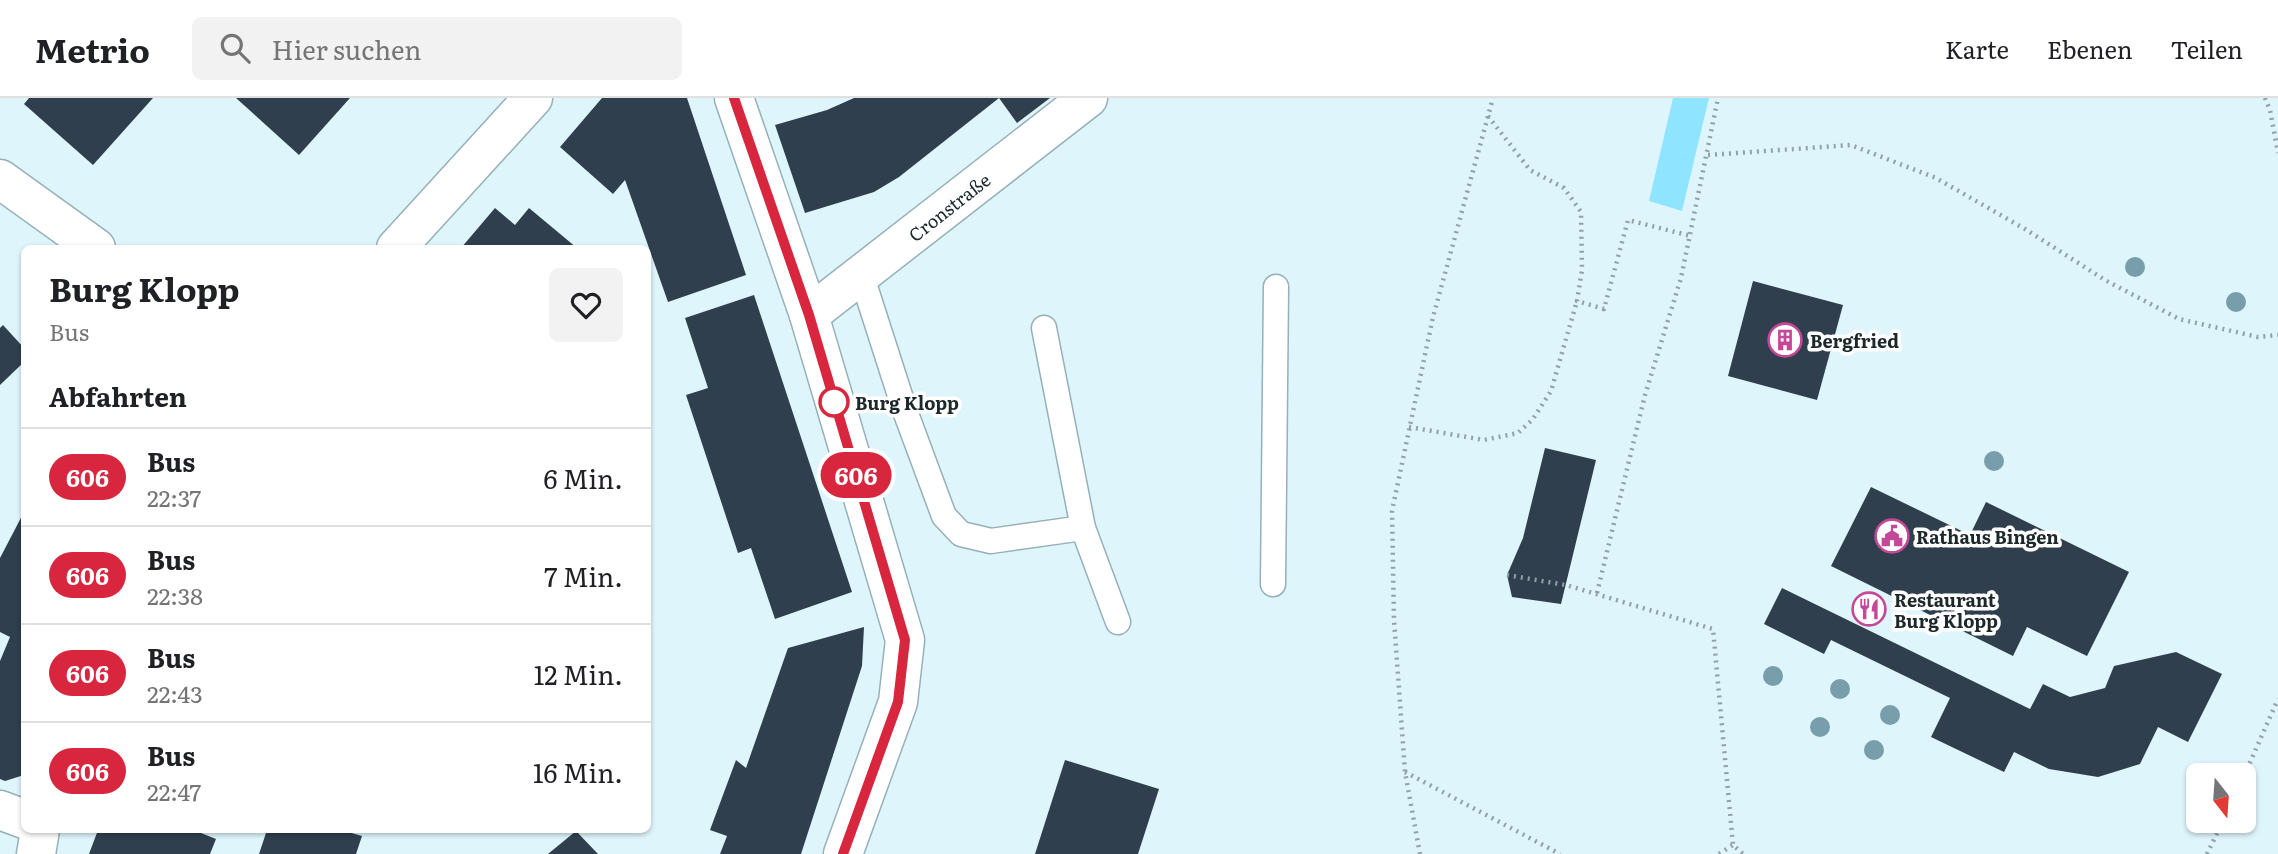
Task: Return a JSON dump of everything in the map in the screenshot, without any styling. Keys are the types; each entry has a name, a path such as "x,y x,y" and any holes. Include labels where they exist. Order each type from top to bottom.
{"street":[{"path":"399,245 533,98"},
{"path":"734,98 809,315 905,640 898,702 843,854"},
{"name":"Cronstraße","path":"809,315 1088,98"},
{"path":"0,179 92,245"},
{"path":"0,810 21,818"},
{"path":"36,854 40,833"}],"lane":[{"path":"861,274 905,411 944,516 961,534 991,541 1083,528"},
{"path":"1273,584 1276,287"},
{"path":"1044,328 1083,528 1118,622"}],"path":[{"path":"1420,854 1405,772 1394,620 1392,511 1433,317 1493,98"},
{"path":"1597,593 1645,395 1681,278 1718,98"},
{"path":"2265,98 2270,110 2278,153"},
{"path":"1409,427 1484,440 1518,433 1533,419 1551,391 1577,301 1582,270 1581,212 1564,188 1530,170 1488,116"},
{"path":"1708,155 1850,145 1936,178 2025,229 2105,281 2179,319 2258,337 2278,335"},
{"path":"1577,301 1604,309 1628,220 1690,236"},
{"path":"1507,575 1597,593 1713,629 1732,845 1743,854"},
{"path":"2250,763 2278,699"},
{"path":"1405,772 1560,854"},
{"path":"2207,854 2217,833"},
{"path":"1719,854 1732,845"}],"shaded area":[{"path":"1673,98 1709,98 1682,211 1649,201"}],"building":[{"path":"29,98 153,98 93,165 24,104"},
{"path":"236,98 350,98 299,155"},
{"path":"602,98 687,98 746,275 668,302 651,254 651,245 648,245 625,180 613,194 560,147"},
{"path":"854,98 999,98 899,177 874,192 805,213 775,125 827,110"},
{"path":"999,98 1050,98 1017,123"},
{"path":"495,208 515,225 529,208 573,245 464,245"},
{"name":"Bergfried","path":"1753,281 1843,305 1817,400 1728,376"},
{"path":"754,295 852,592 775,619 751,548 738,553 686,395 708,388 685,318"},
{"path":"3,325 21,345 21,365 0,385 0,328"},
{"path":"1545,448 1596,460 1561,604 1512,597 1507,575 1523,538"},
{"path":"1871,487 1970,535 1986,502 2129,572 2087,656 2027,627 2013,656 1831,566"},
{"path":"21,518 21,776 5,781 0,779 0,661 10,637 0,632 0,558"},
{"path":"1782,588 2030,709 2043,684 2070,697 2105,688 2114,666 2176,652 2222,674 2188,742 2158,727 2140,764 2098,777 2049,769 2014,752 2004,772 1931,737 1950,698 1831,640 1824,654 1764,624"},
{"path":"864,627 862,666 801,854 720,854 727,836 710,830 736,760 746,768 788,648"},
{"path":"1065,760 1159,789 1138,854 1035,854"},
{"path":"97,833 201,833 216,839 210,854 89,854"},
{"path":"266,833 352,833 362,836 356,854 259,854"},
{"path":"574,833 578,833 598,854 548,854"}],"bus line":[{"name":"606","path":"734,98 809,315 905,640 898,702 843,854"}],"place":[{"name":"Bergfried","path":"1785,340"},
{"name":"Burg Klopp","path":"834,402"},
{"name":"Rathaus Bingen","path":"1892,536"},
{"name":"Restaurant Burg Klopp","path":"1869,609"}]}
